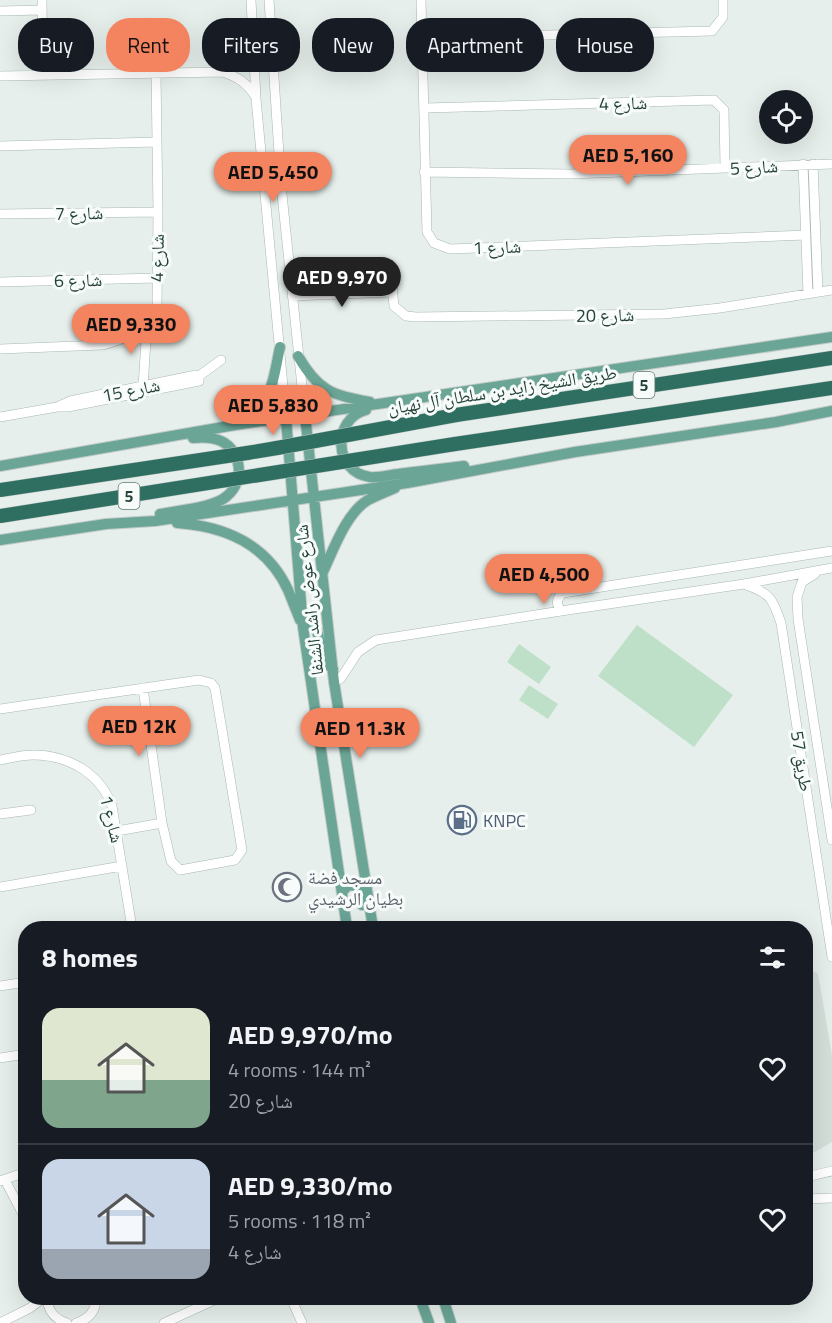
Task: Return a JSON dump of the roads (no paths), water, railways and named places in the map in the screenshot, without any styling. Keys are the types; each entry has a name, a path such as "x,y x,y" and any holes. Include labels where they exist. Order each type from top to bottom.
{"highway":[{"name":"طريق الشيخ زايد بن سلطان آل نهيان","path":"0,490 277,448 456,415 832,358"},
{"name":"5","path":"0,516 455,444 832,388"}],"main road":[{"name":"طريق الشيخ زايد بن سلطان آل نهيان","path":"0,466 235,425 832,337"},
{"path":"235,425 253,414 264,403 280,347"},
{"path":"298,356 308,373 321,386 338,396 380,404"},
{"path":"556,378 363,410 352,417 344,428 341,449 349,465 355,471 372,477 575,452 776,422 832,411"},
{"name":"شارع عوض راشد الشنفا","path":"305,415 334,682 372,921"},
{"name":"شارع عوض راشد الشنفا","path":"286,418 303,627 346,921"},
{"path":"0,540 106,524 222,500 234,489 239,473 238,461 227,445 207,437 89,450"},
{"path":"106,524 155,521 407,483 575,452"},
{"path":"322,574 355,512 367,501 407,483"},
{"path":"155,521 217,528 250,544 269,562 287,588 303,627 312,627 316,630 322,657 333,669"},
{"path":"343,891 348,885 353,885 358,889 365,921"},
{"path":"423,1305 429,1323"},
{"path":"445,1305 451,1323"}],"street":[{"path":"42,0 43,75"},
{"path":"250,0 251,18"},
{"path":"268,0 281,185 305,415"},
{"name":"شارع 1","path":"421,0 421,18"},
{"path":"544,35 712,31 723,17 723,0"},
{"path":"0,11 42,10"},
{"path":"0,76 156,72"},
{"name":"شارع 4","path":"143,387 147,325 154,318 157,309 156,72"},
{"path":"223,72 242,80 256,99"},
{"path":"254,72 286,418"},
{"name":"شارع 1","path":"423,72 427,232 434,243 450,249 806,235"},
{"name":"شارع 4","path":"425,108 714,100 724,110 725,168"},
{"path":"0,146 157,142"},
{"path":"808,164 806,235 813,293"},
{"path":"808,164 813,293"},
{"name":"شارع 5","path":"424,171 570,174 832,164"},
{"path":"264,185 274,190 281,185"},
{"name":"شارع 7","path":"0,214 158,212"},
{"name":"شارع 20","path":"289,271 384,269 391,276 392,302 397,310 406,316 416,317 664,314 720,308 832,290"},
{"path":"310,270 307,283 312,296"},
{"name":"شارع 6","path":"0,282 157,278"},
{"path":"292,296 392,292"},
{"path":"0,349 102,345 117,341 147,325"},
{"path":"199,376 221,360"},
{"name":"شارع 15","path":"0,417 71,406 200,380 199,376 70,401 57,407"},
{"path":"561,611 557,602 563,594 832,551"},
{"path":"334,682 341,678 358,652 376,640 744,584 832,568"},
{"name":"طريق 57","path":"821,570 802,582 797,597 798,619 832,840"},
{"name":"طريق 57","path":"744,584 762,590 773,600 781,622 832,957"},
{"path":"781,622 786,615 790,614 798,619"},
{"path":"0,709 143,688 199,680 211,683 215,688 242,849 235,860 180,870 171,861 162,823 143,688"},
{"name":"شارع 1","path":"0,760 31,755 51,756 68,761 99,781 107,793 117,831 131,921"},
{"path":"0,814 31,810"},
{"path":"117,831 162,823"},
{"path":"0,886 122,866"},
{"path":"0,986 18,983"},
{"path":"0,1058 18,1055"},
{"path":"813,1175 832,1171"},
{"path":"18,1175 3,1180 18,1206"},
{"path":"813,1199 832,1198"},
{"path":"0,1323 34,1305"},
{"path":"48,1305 52,1313 65,1323"},
{"path":"164,1323 204,1305"},
{"path":"294,1305 302,1323"},
{"path":"76,1323 91,1319"},
{"path":"55,1323 65,1323"}],"place":[{"name":"KNPC","path":"462,820"},
{"name":"مسجد فضة بطيان الرشيدي","path":"287,887"}]}
